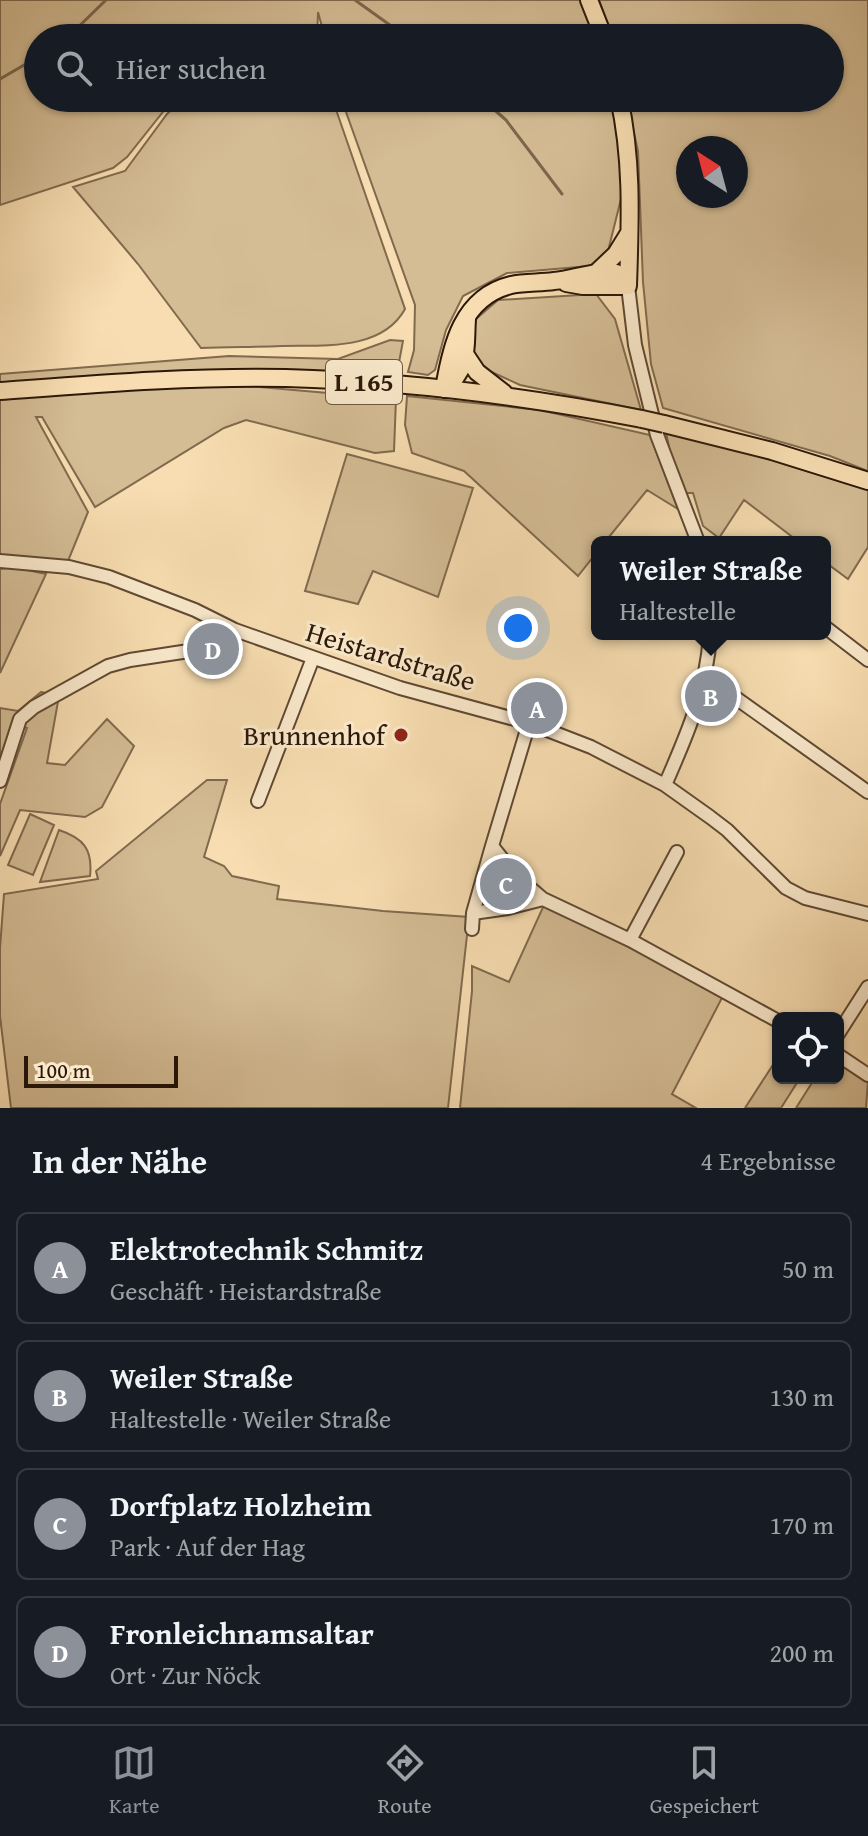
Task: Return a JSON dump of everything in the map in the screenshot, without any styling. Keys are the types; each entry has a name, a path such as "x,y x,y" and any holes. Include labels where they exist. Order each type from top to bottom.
{"main road":[{"path":"589,0 598,24"},
{"path":"621,112 629,157 628,286"},
{"path":"596,273 616,254 629,232"},
{"path":"444,389 454,337 480,301 502,288 596,273 616,273 628,286"},
{"path":"555,281 583,286 628,286"},
{"path":"444,389 460,373 465,354 467,317"},
{"name":"L 165","path":"465,354 477,372 509,396"},
{"name":"L 165","path":"0,391 163,381 284,378 444,389 509,396 642,419 772,451 868,481"}],"street":[{"path":"628,286 635,345 650,406 666,463 696,536"},
{"name":"Heistardstraße","path":"0,561 69,567 109,577 195,610 235,630 313,658 400,688 529,723 591,747 665,785 727,830 786,888 805,898 868,914"},
{"path":"0,781 20,719 34,707 108,666 202,649 226,640 235,630"},
{"path":"831,632 868,660"},
{"path":"665,785 689,732 705,680 709,640"},
{"path":"258,801 313,658"},
{"path":"705,680 719,686 868,792"},
{"path":"472,929 473,913 529,723"},
{"path":"492,846 521,881 543,899 630,940 772,1018"},
{"path":"630,940 677,852"},
{"path":"473,913 543,899"},
{"path":"844,1025 868,987"},
{"path":"844,1059 868,1075"}],"shaded area":[{"path":"0,0 584,0 594,24 321,24 318,12 318,24 24,24 24,112 163,112 127,157 113,168 0,205"},
{"path":"599,0 868,0 868,471 830,456 663,408 651,364 643,282 638,151 629,112 844,112 844,24 608,24"},
{"path":"337,112 405,309 395,323 367,339 350,343 201,348 138,264 73,187 125,171 167,114"},
{"path":"346,112 616,112 622,148 621,199 608,251 590,266 507,273 463,296 446,330 435,370 428,375 408,372 414,350 415,305"},
{"path":"596,294 615,319 641,410 520,385 485,369 469,350 476,319 498,300"},
{"path":"390,340 403,341 397,373 217,371 0,383 0,374 229,356 338,359"},
{"path":"224,384 396,399 394,451 375,453 246,420 224,428 95,507 42,417 36,417 88,512 68,561 0,558 0,398"},
{"path":"407,396 540,410 650,435 678,509 647,490 610,536 591,536 591,560 578,576 464,471 412,453 405,425"},
{"path":"666,432 732,448 868,490 868,547 848,579 831,566 831,536 791,536 744,500 720,536 716,536 703,526 693,493 686,493 671,457"},
{"path":"347,454 473,488 438,597 373,571 358,604 305,591"},
{"path":"13,567 46,574 0,673 0,569"},
{"path":"41,692 59,696 47,763 65,765 107,719 134,746 102,807 85,817 20,810 0,856 0,804 27,728 22,727 0,785 0,708 18,711"},
{"path":"207,780 227,780 204,857 224,866 232,876 279,886 277,899 469,917 448,1108 11,1108 0,1016 4,894 98,879 96,871"},
{"path":"30,814 54,825 33,875 8,865"},
{"path":"59,830 85,846 90,859 90,876 40,882"},
{"path":"498,867 527,891 528,899 485,909"},
{"path":"544,905 724,994 672,1094 696,1108 460,1108 472,966 509,982"},
{"path":"772,1066 772,1084 796,1084 781,1108 745,1108"},
{"path":"844,1066 868,1080 866,1108 796,1108 811,1084 844,1084"}],"waterway":[{"path":"81,24 106,0"},
{"path":"355,0 388,24"},
{"path":"0,79 24,65"},
{"path":"497,112 562,194"}],"place":[{"name":"Fronleichnamsaltar","path":"213,649"},
{"name":"Weiler Straße","path":"711,696"},
{"name":"Elektrotechnik Schmitz","path":"537,708"},
{"name":"Brunnenhof","path":"401,735"},
{"name":"Dorfplatz Holzheim","path":"506,884"}]}
